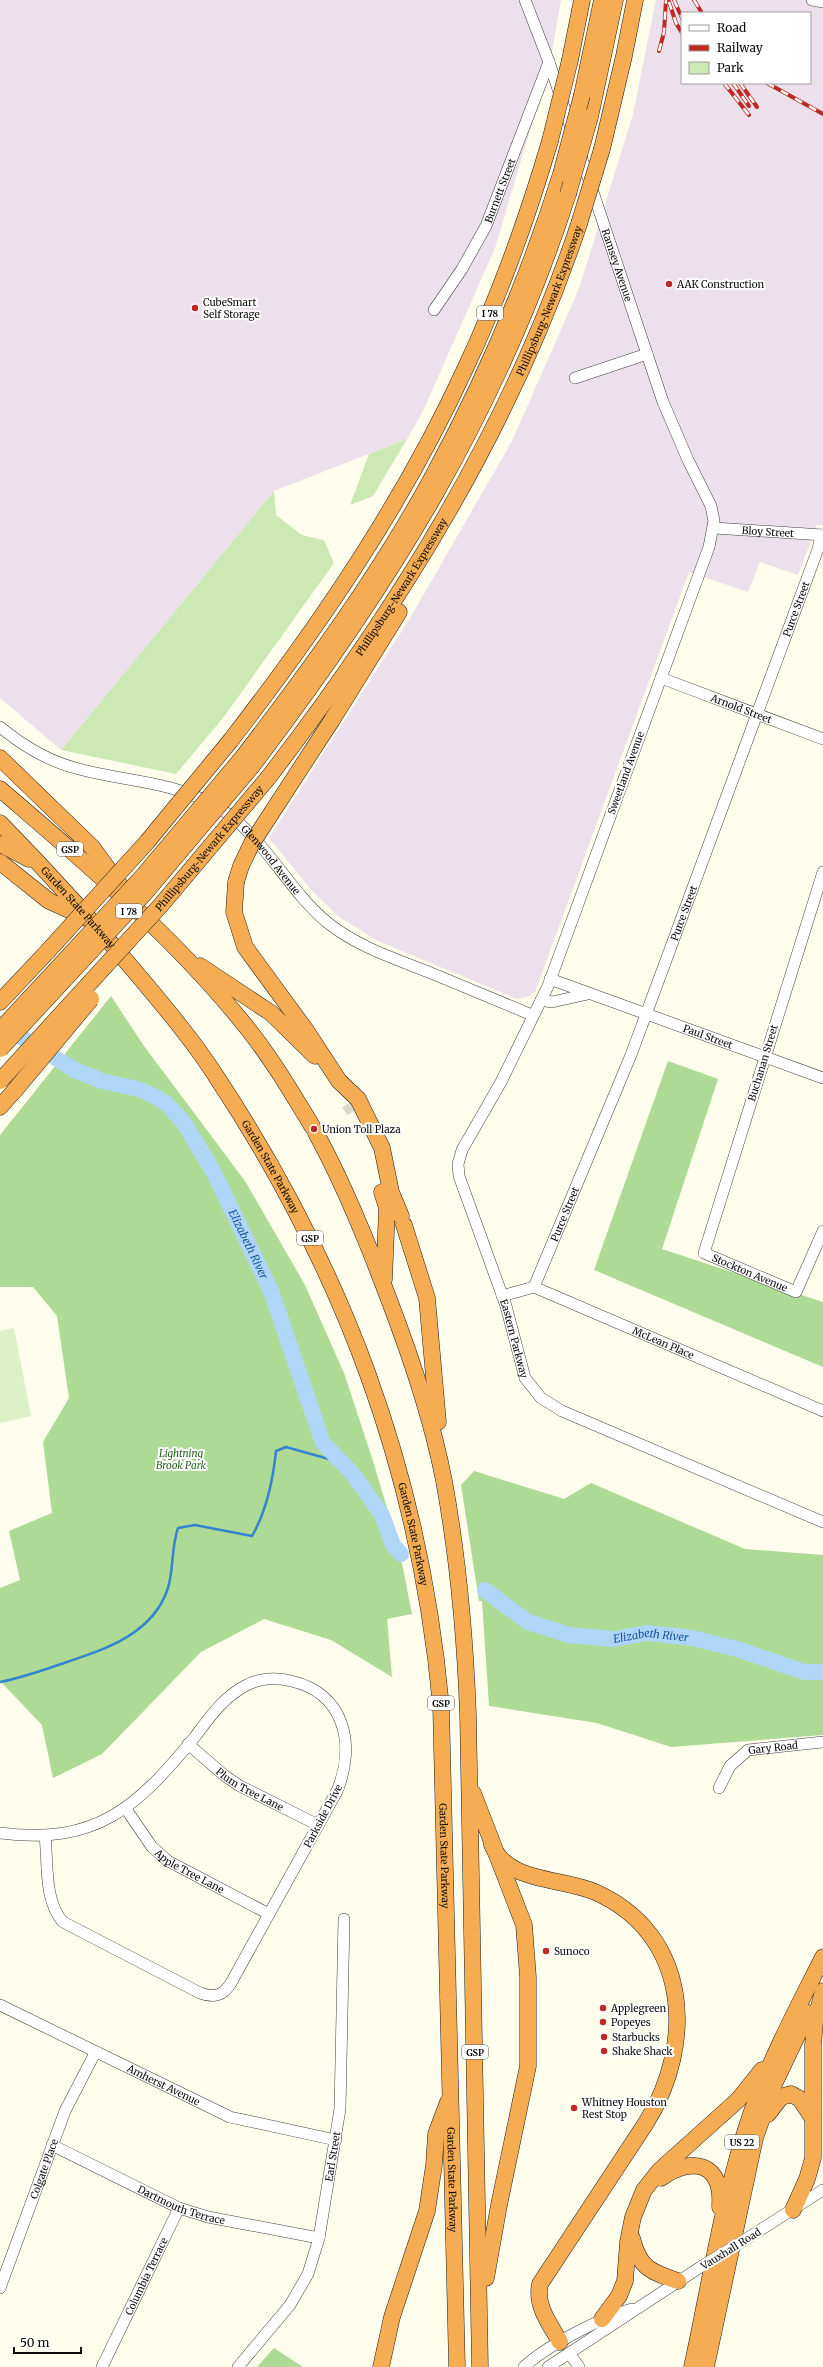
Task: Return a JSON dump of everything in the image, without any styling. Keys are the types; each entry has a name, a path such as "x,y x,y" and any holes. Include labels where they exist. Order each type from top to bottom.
{"highway":[{"name":"I 78","path":"0,1002 125,866 231,740 287,665 336,594 410,476 453,394 491,312 517,245 550,141 570,60 582,0"},
{"name":"Phillipsburg-Newark Expressway","path":"0,1030 247,762 369,581 432,478 480,385 506,326 542,234 561,174 582,95 602,0"},
{"name":"Phillipsburg-Newark Expressway","path":"0,1049 144,894 247,762 325,668 390,572 450,472 485,404 515,338 544,266 568,194 590,117 615,0"},
{"name":"Phillipsburg-Newark Expressway","path":"0,1080 161,905 268,778 334,690 416,568 474,467 506,405 536,339 579,224 602,149 617,88 635,0"},
{"path":"384,1286 387,1208 372,1150 336,1077 302,1024 244,947 234,912 236,882 240,866 252,843 332,720 405,602 416,568"},
{"path":"0,758 92,847 139,911"},
{"name":"GSP","path":"0,789 139,911 183,955 249,1030 314,1129 350,1201 384,1286 423,1397 443,1480 451,1531 462,1616 467,1682 480,2367"},
{"name":"Garden State Parkway","path":"0,823 92,920 179,1025 214,1073 266,1156 297,1212 340,1301 364,1361 391,1441 412,1524 430,1609 437,1657 444,1757 457,2367"},
{"path":"0,844 41,865"},
{"path":"0,862 49,901 92,920"},
{"path":"0,1107 103,985 161,905"},
{"path":"183,955 271,1013 358,1099 374,1131 384,1155 391,1192 402,1221 426,1298 443,1480"},
{"path":"470,1786 524,1925 527,1945 529,2048 528,2066 499,2205 479,2317"},
{"path":"492,1845 502,1862 514,1870 593,1892 618,1905 635,1918 653,1938 663,1955 674,1984 677,2006 677,2033 674,2058 659,2100 540,2284 539,2298 541,2307 565,2348"},
{"name":"US 22","path":"692,2367 718,2244 745,2132 762,2086 780,2044 823,1957"},
{"name":"US 22","path":"706,2367 747,2167 759,2125 782,2068 823,1982"},
{"path":"792,2210 807,2179 818,2163 812,2117 814,2030 823,1991"},
{"path":"602,2320 619,2296 626,2281 631,2227 634,2212 640,2196 656,2175 742,2095 780,2044"},
{"path":"381,2367 392,2317 427,2211 434,2164 436,2134 451,2092"},
{"path":"759,2125 779,2100 788,2095 797,2097 812,2117"},
{"path":"640,2196 660,2179 677,2169 694,2166 711,2171 717,2178 721,2193 718,2244"},
{"path":"631,2227 636,2251 644,2265 657,2274 678,2281"}],"street":[{"name":"Ramsey Avenue","path":"525,0 549,62 667,412 711,506 714,528"},
{"path":"812,0 823,2"},
{"name":"Burnett Street","path":"434,310 462,269 486,226 549,62"},
{"path":"575,378 647,354"},
{"name":"Bloy Street","path":"714,528 822,535"},
{"name":"Sweetland Avenue","path":"532,1015 541,1000 550,979 709,547 714,528"},
{"name":"Purce Street","path":"534,1287 631,1055 822,535"},
{"name":"Arnold Street","path":"661,678 823,739"},
{"name":"Glenwood Avenue","path":"0,727 32,750 64,765 89,772 174,788 213,805 232,817 248,831 299,895 335,928 379,952 532,1015"},
{"name":"Buchanan Street","path":"704,1253 823,872"},
{"name":"Paul Street","path":"550,979 823,1078"},
{"name":"Paul Street","path":"541,1000 552,1002 582,994 592,995"},
{"name":"Eastern Parkway","path":"532,1015 501,1082 465,1145 458,1164 462,1189 502,1296 525,1378 541,1398 551,1406 823,1522"},
{"name":"Stockton Avenue","path":"704,1253 796,1292 823,1231"},
{"path":"502,1296 534,1287"},
{"name":"McLean Place","path":"534,1287 823,1411"},
{"name":"Parkside Drive","path":"0,1833 45,1835 77,1830 97,1824 126,1809 162,1777 227,1698 252,1683 269,1679 299,1682 317,1691 329,1701 340,1717 345,1752 342,1778 318,1825 228,1989 215,1996 207,1996 63,1922 54,1910 50,1897 45,1835"},
{"name":"Gary Road","path":"720,1788 730,1766 748,1750 823,1742"},
{"name":"Plum Tree Lane","path":"188,1744 225,1776 240,1786 318,1825"},
{"name":"Apple Tree Lane","path":"126,1809 152,1847 168,1861 269,1914"},
{"name":"Earl Street","path":"238,2367 293,2300 308,2274 319,2238 336,2140 341,2086 344,1920"},
{"name":"Amherst Avenue","path":"0,2005 95,2053 230,2117 336,2140"},
{"name":"Colgate Place","path":"0,2288 65,2111 95,2053"},
{"name":"Dartmouth Terrace","path":"52,2145 179,2208 208,2217 319,2238"},
{"name":"Vauxhall Road","path":"524,2367 565,2348 638,2307 823,2190"},
{"name":"Columbia Terrace","path":"102,2367 179,2208"},
{"name":"Vauxhall Road","path":"548,2367 565,2348 602,2320 638,2307"},
{"path":"541,2367 565,2348 579,2367"}],"shaded area":[{"path":"0,0 561,0 550,63 495,248 423,411 407,439 274,491 61,750 0,698"},
{"path":"656,0 823,0 823,525 817,525 798,575 760,562 748,592 689,572 535,992 527,997 517,999 378,941 339,917 312,891 269,838 410,618 511,443 579,289 633,114"}],"green space":[{"path":"407,439 373,496 350,505 369,454"},
{"path":"274,491 276,515 302,535 324,540 334,563 223,718 176,774 61,750"},
{"name":"Lightning Brook Park","path":"111,996 144,1046 245,1181 305,1285 344,1373 373,1461 399,1548 412,1614 387,1619 392,1677 331,1640 264,1619 201,1652 102,1754 53,1778 42,1725 0,1681 0,1588 20,1580 9,1531 52,1513 43,1442 69,1398 57,1316 33,1287 0,1287 0,1135"},
{"path":"668,1061 718,1079 662,1249 823,1302 823,1367 594,1270"},
{"path":"14,1328 31,1416 0,1423 0,1331"},
{"path":"474,1471 564,1499 591,1483 745,1549 823,1555 823,1735 671,1747 597,1723 489,1706 482,1601 479,1601 461,1485"},
{"path":"274,2348 303,2367 257,2367"}],"waterway":[{"name":"Elizabeth River","path":"3,1026 75,1070 102,1081 138,1089 152,1095 167,1104 184,1123 213,1171 271,1291 323,1443 353,1474 382,1515 393,1545 401,1554"},
{"path":"0,1682 31,1674 93,1653 125,1638 139,1629 151,1618 161,1604 168,1588 174,1543 178,1528 195,1525 252,1536 262,1516 268,1495 276,1451 286,1447 343,1463"},
{"name":"Elizabeth River","path":"485,1590 528,1622 569,1635 614,1639 647,1633 693,1638 737,1649 804,1672 823,1672"}],"tunnel":[{"path":"349,1103 354,1111"}],"railway":[{"path":"659,51 664,32 666,0"},
{"path":"674,0 681,16"},
{"path":"694,0 701,12"},
{"path":"669,2 676,23 681,31"},
{"path":"725,84 749,115"},
{"path":"734,84 749,106"},
{"path":"741,84 757,107"},
{"path":"769,84 823,114"}],"place":[{"name":"AAK Construction","path":"669,284"},
{"name":"CubeSmart Self Storage","path":"195,308"},
{"name":"Union Toll Plaza","path":"314,1129"},
{"name":"Sunoco","path":"546,1951"},
{"name":"Applegreen","path":"603,2008"},
{"name":"Popeyes","path":"603,2022"},
{"name":"Starbucks","path":"604,2037"},
{"name":"Shake Shack","path":"604,2051"},
{"name":"Whitney Houston Rest Stop","path":"574,2108"}]}
